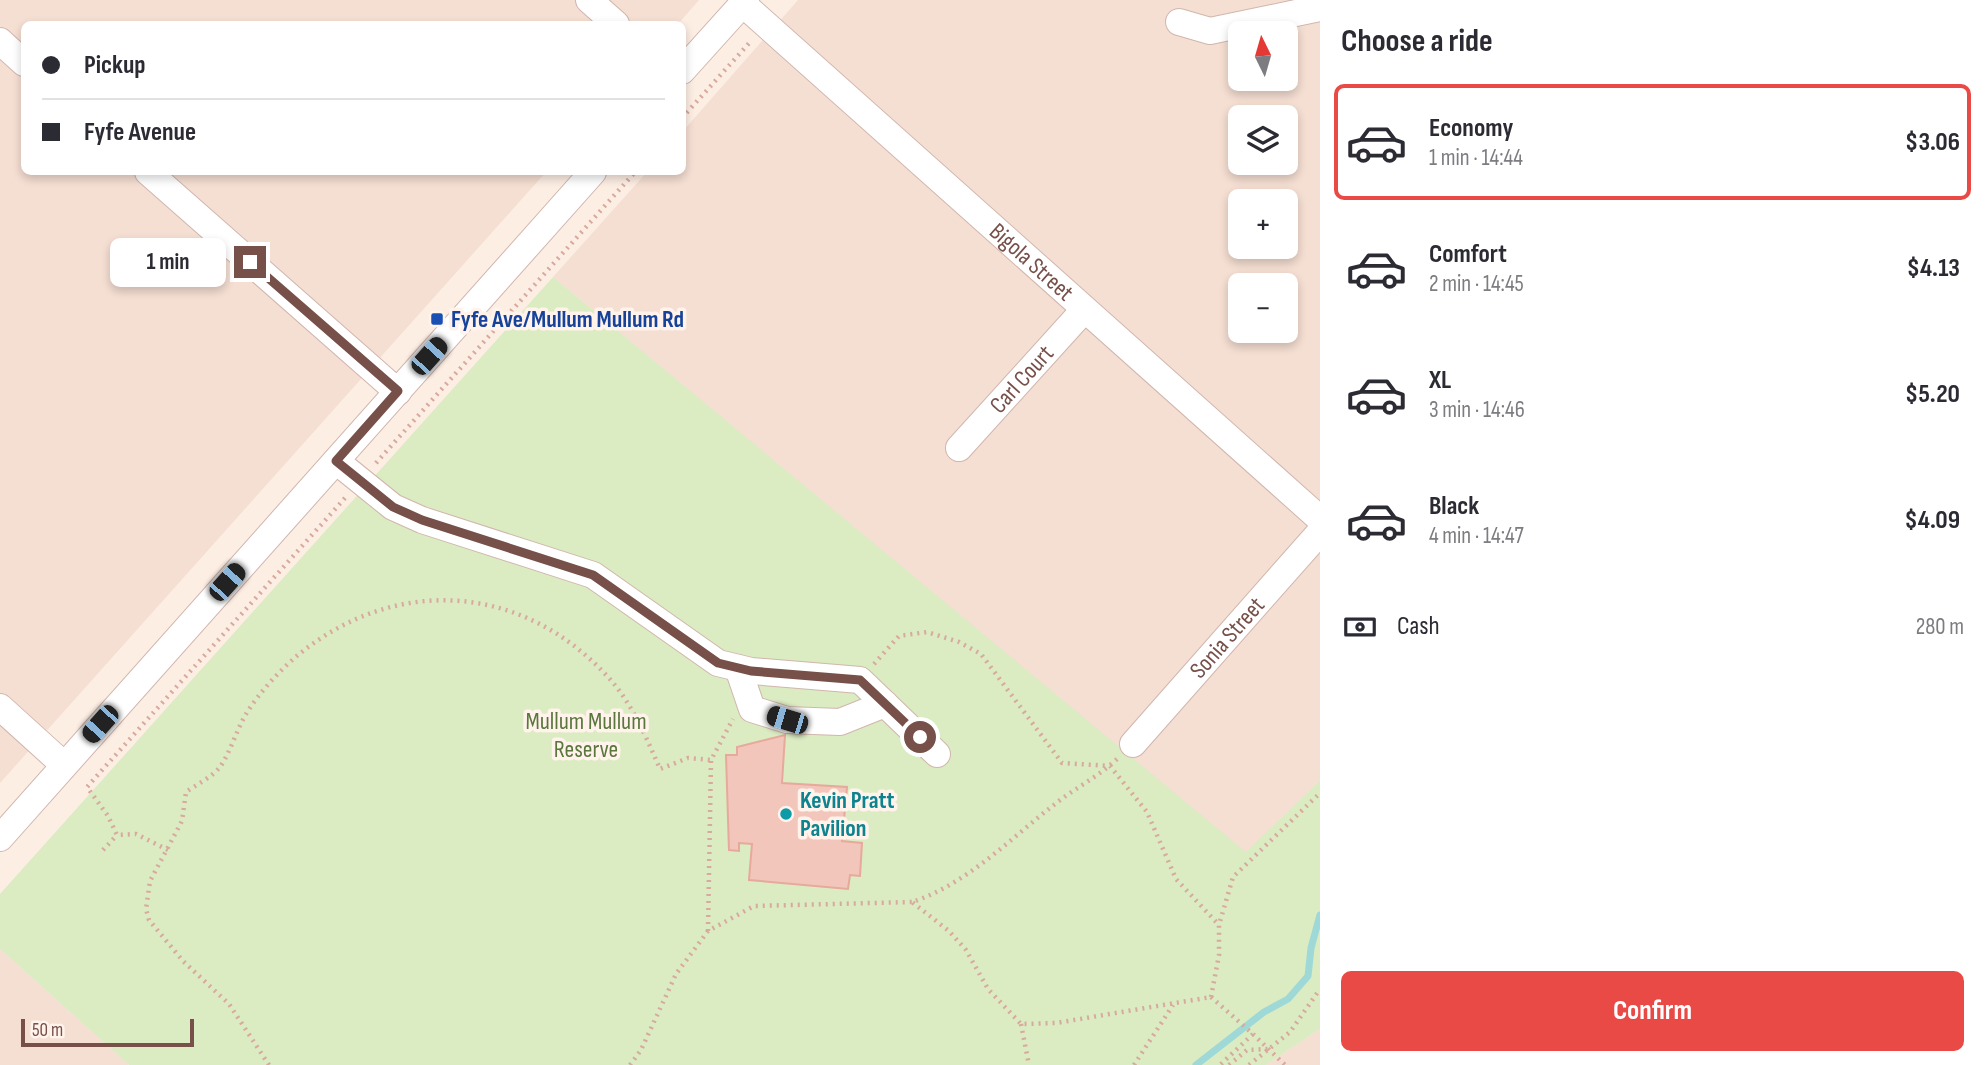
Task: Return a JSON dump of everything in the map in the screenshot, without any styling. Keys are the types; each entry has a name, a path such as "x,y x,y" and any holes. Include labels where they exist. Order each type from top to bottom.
{"street":[{"path":"589,0 613,21"},
{"path":"686,67 744,2"},
{"name":"Bigola Street","path":"744,2 1084,310 1320,519"},
{"path":"1179,22 1210,31 1320,8"},
{"path":"0,41 21,60"},
{"path":"151,175 398,391"},
{"path":"0,838 590,175"},
{"name":"Carl Court","path":"959,448 1084,310"},
{"path":"336,461 393,507 422,520 593,575 718,663 738,668 860,680 937,754"},
{"name":"Sonia Street","path":"1133,744 1320,532"},
{"path":"738,668 752,709 787,720 840,722 885,704"},
{"path":"0,707 64,765"}],"path":[{"path":"686,114 751,41"},
{"path":"269,1065 229,1004 183,961 149,920 145,896 150,881 183,821 186,792 219,768 246,714 297,656 351,620 404,601 432,599 492,607 520,615 554,632 609,677 642,730 660,769 688,758 711,760"},
{"path":"860,680 900,636 927,632 959,642 981,654 1062,763 1110,766 1147,812 1176,879 1219,925"},
{"path":"708,931 711,760 746,697"},
{"path":"630,1065 641,1050 676,974 708,931 754,906 912,902 930,896 977,867 1057,802 1110,766 1133,744"},
{"path":"87,787 103,807 117,835"},
{"path":"1211,997 1219,955 1219,925 1233,877 1320,793"},
{"path":"103,850 117,835 136,834 168,850"},
{"path":"912,902 948,931 966,950 988,989 1021,1024 1029,1065"},
{"path":"1249,1065 1290,1032 1320,989"},
{"path":"1021,1024 1056,1023 1211,997"},
{"path":"1211,997 1285,1065"},
{"path":"1134,1065 1174,1005"},
{"path":"1220,1065 1253,1034"},
{"path":"1229,1065 1247,1050 1269,1049"}],"shaded area":[{"path":"0,0 699,0 681,21 21,21 21,175 543,175 0,783"},
{"path":"798,0 1320,0 1320,780 1246,853 553,277 644,175 686,175 686,128"},
{"path":"0,949 129,1065 0,1065"},
{"path":"1320,1029 1320,1065 1266,1065"}],"green space":[{"name":"Mullum Mullum Reserve","path":"553,277 1246,852 1320,780 1320,1029 1266,1065 129,1065 0,949 0,894"}],"building":[{"name":"Kevin Pratt Pavilion","path":"785,735 782,783 847,787 842,841 862,843 860,876 850,875 848,889 749,880 752,844 739,843 739,851 729,850 726,755 737,755 737,747"}],"waterway":[{"path":"1196,1065 1264,1012 1288,999 1308,976 1311,948 1320,915"}],"place":[{"name":"Fyfe Ave/Mullum Mullum Rd","path":"437,319"},
{"name":"Kevin Pratt Pavilion","path":"786,814"}],"route":[{"path":"250,262 398,391 336,461 393,507 456,533 556,561 593,575 718,663 751,671 860,680 920,737"}]}
